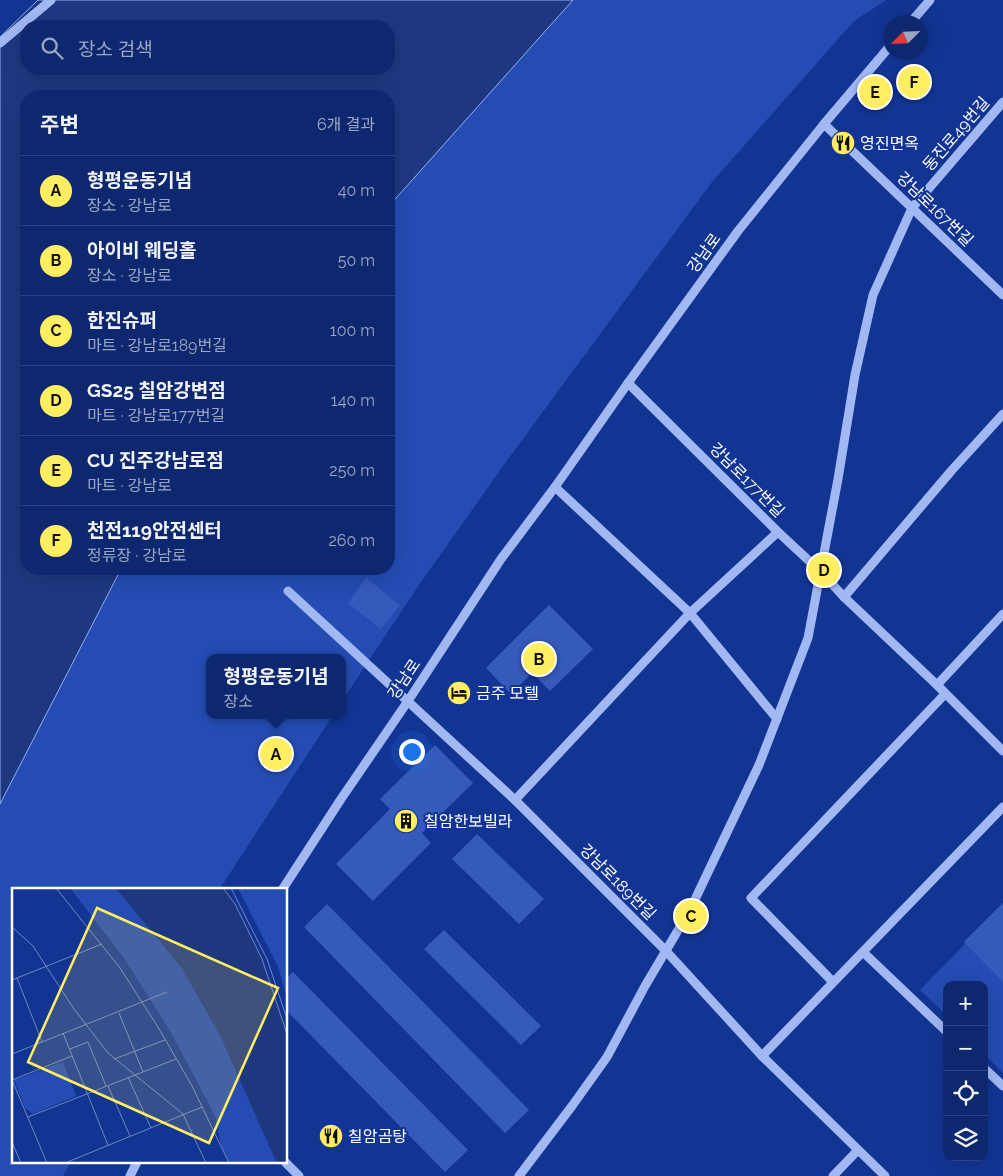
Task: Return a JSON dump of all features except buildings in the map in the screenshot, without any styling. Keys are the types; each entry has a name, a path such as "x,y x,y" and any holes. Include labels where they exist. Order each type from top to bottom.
{"street":[{"path":"27,20 51,0"},
{"path":"917,15 930,0"},
{"path":"0,43 20,26"},
{"name":"강남로","path":"283,888 340,799 408,701 501,559 738,232 824,124 883,54"},
{"name":"동진로49번길","path":"519,1176 607,1057 645,986 694,902 759,765 808,638 838,479 855,375 874,296 912,208 1003,102"},
{"name":"강남로167번길","path":"824,124 1003,295"},
{"name":"강남로177번길","path":"628,383 1003,751"},
{"path":"844,597 952,470 1003,414"},
{"path":"555,487 690,613 776,719"},
{"path":"515,800 690,613 778,532"},
{"name":"강남로189번길","path":"288,591 515,800 666,951 762,1056 885,1176"},
{"path":"937,685 1003,614"},
{"path":"833,982 751,898 945,694"},
{"path":"762,1056 1003,807"},
{"path":"863,952 943,1028"},
{"path":"987,1071 1003,1086"},
{"path":"833,1176 858,1150"},
{"path":"130,1176 136,1164"},
{"path":"287,1164 299,1176"}],"shaded area":[{"path":"38,0 573,0 395,199 395,90 20,90 20,575 118,575 0,804 0,37"},
{"path":"573,0 886,0 854,21 712,182 503,466 417,588 346,695 346,654 206,654 206,719 330,719 220,888 12,888 12,1164 70,1164 63,1176 0,1176 0,804 118,575 395,575 395,199"},
{"path":"1003,905 1003,1073 988,1058 988,981 943,981 943,1012 920,990"}],"place":[{"name":"천전119안전센터","path":"914,82"},
{"name":"CU 진주강남로점","path":"875,92"},
{"name":"영진면옥","path":"843,143"},
{"name":"GS25 칠암강변점","path":"824,570"},
{"name":"아이비 웨딩홀","path":"539,659"},
{"name":"금주 모텔","path":"459,693"},
{"name":"형평운동기념","path":"276,754"},
{"name":"칠암한보빌라","path":"406,821"},
{"name":"한진슈퍼","path":"691,916"},
{"name":"칠암곰탕","path":"331,1136"}]}
